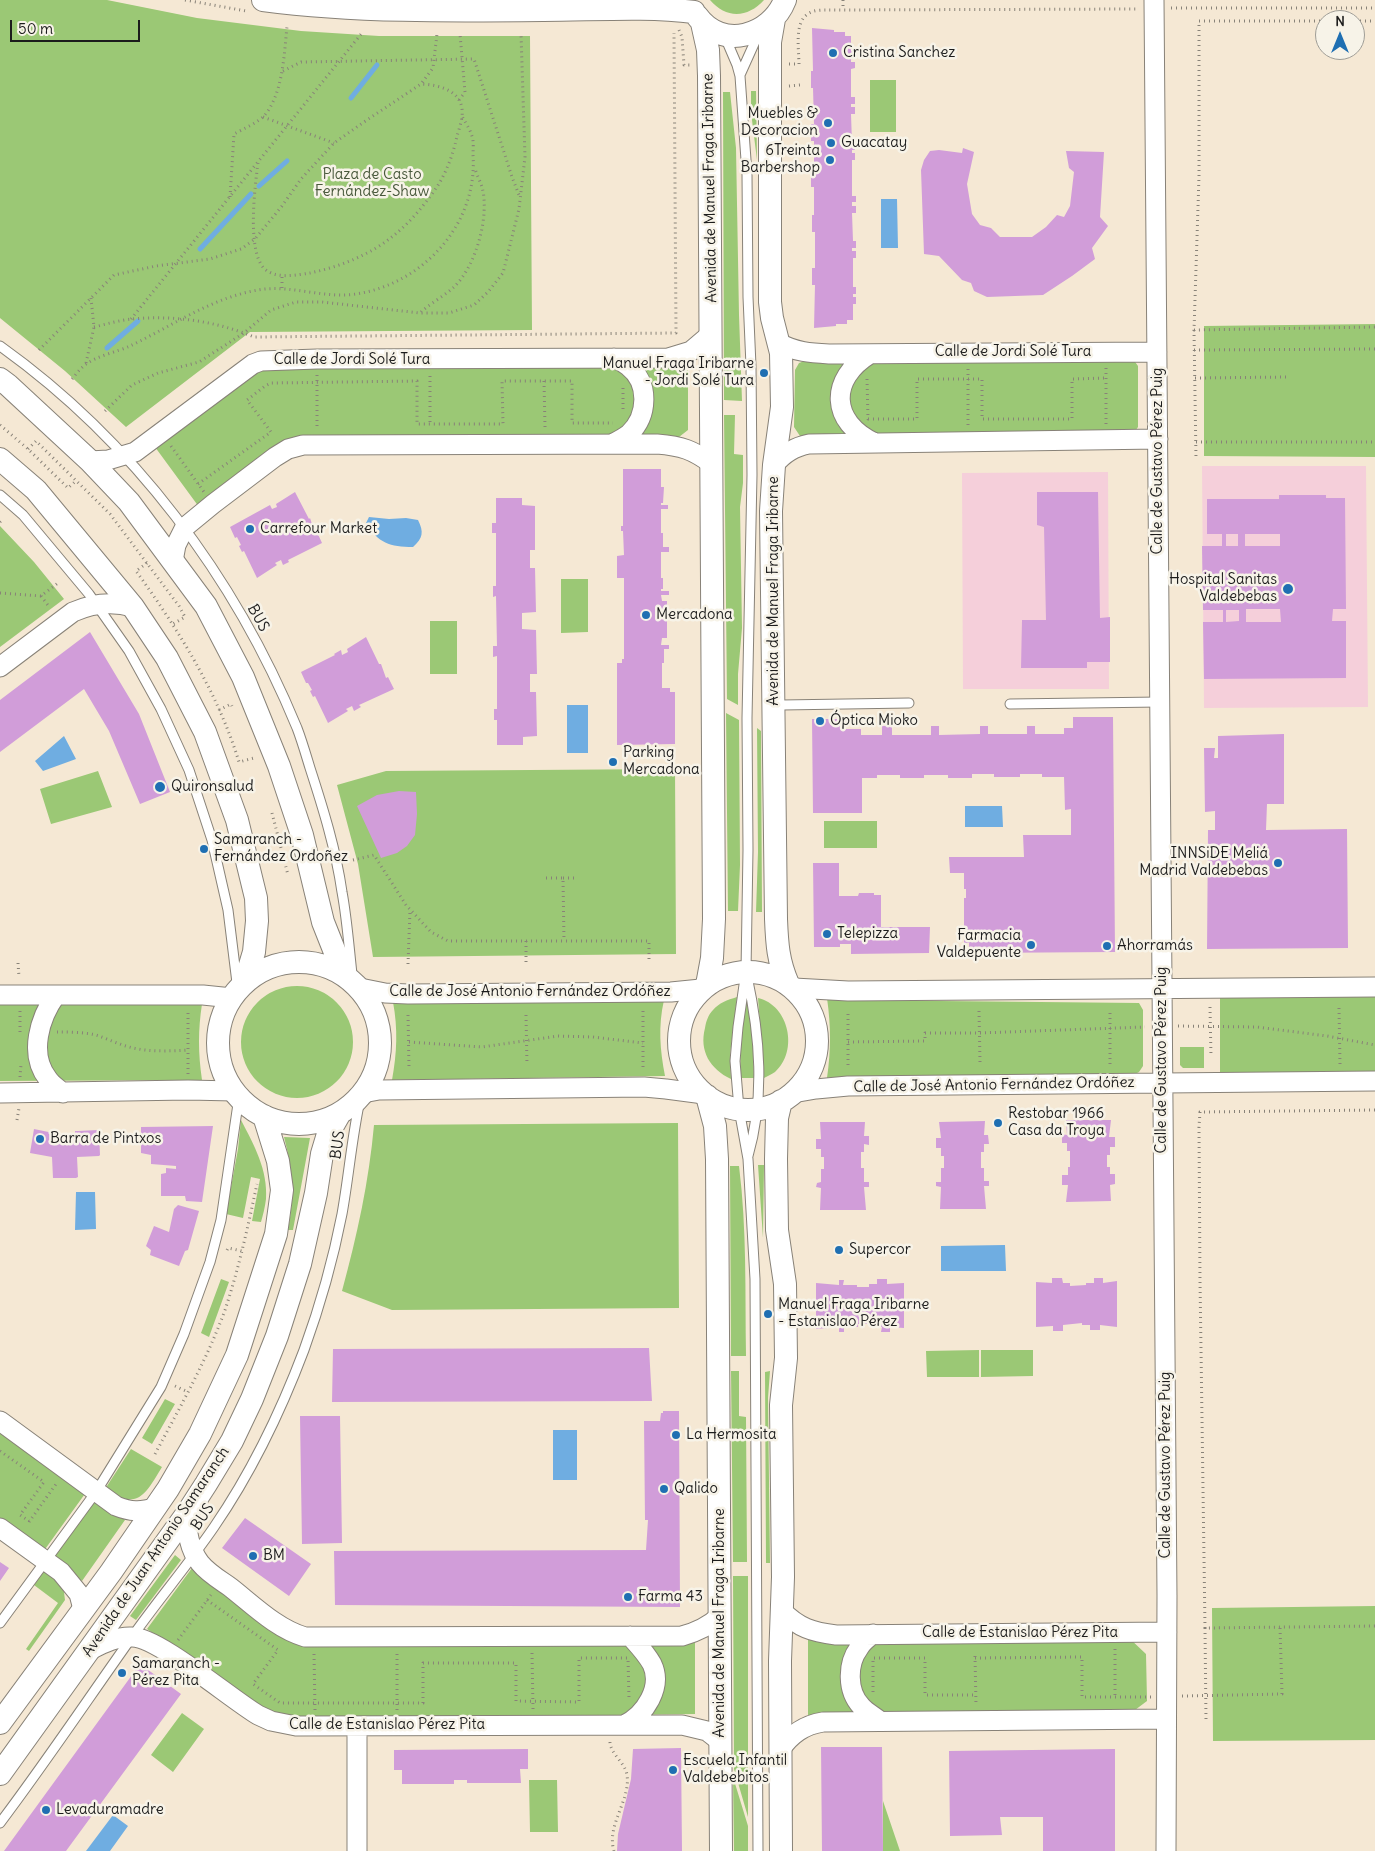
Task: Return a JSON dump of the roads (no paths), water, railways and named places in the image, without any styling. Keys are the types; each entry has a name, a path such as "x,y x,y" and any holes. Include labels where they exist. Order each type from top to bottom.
{"street":[{"path":"264,0 382,10 656,9 695,12 723,34 743,35 768,24 781,11 785,0"},
{"name":"Calle de Gustavo Pérez Puig","path":"1154,4 1167,1632 1166,1851"},
{"name":"Avenida de Manuel Fraga Iribarne","path":"695,12 708,50 712,334 714,919 712,958 704,987"},
{"name":"Avenida de Manuel Fraga Iribarne","path":"768,24 770,42 770,302 781,353 782,417 774,465 772,511 776,919 778,955 781,967 791,986"},
{"name":"Calle de Jordi Solé Tura","path":"90,461 108,460 135,452 253,364 260,361 317,359 668,358 678,356 698,347 712,334"},
{"name":"Calle de Jordi Solé Tura","path":"779,343 793,350 807,353 1157,352"},
{"path":"870,354 857,362 846,377 841,391 841,408 855,432 875,442"},
{"path":"612,444 628,435 636,425 642,415 644,392 639,380 628,366 614,358"},
{"path":"0,379 90,461 129,502 206,606 243,677 279,766 302,835 323,922 352,982 372,1007 379,1029 380,1051 373,1078 362,1094 340,1113 318,1121 302,1124 264,1116 237,1094 226,1076 220,1062 218,1045 223,1013 238,990 254,952 258,921 256,898 237,820 205,732 167,658 133,607 36,490 0,458"},
{"path":"774,465 786,453 802,445 875,442 1158,439"},
{"path":"173,561 176,545 185,528 213,504 275,457 288,449 303,445 657,444 678,446 697,453 712,464"},
{"path":"0,667 73,612 96,604 113,603 133,607"},
{"path":"0,995 202,995 238,990 263,970 283,963 304,962 325,966 352,982"},
{"path":"781,1851 781,1405 786,1358 785,1284 777,1230 777,1118 787,1097 808,1076 813,1066 818,1042 811,1010 804,999 791,986 769,974 746,971 726,975 704,987 686,1009 678,1041 682,1062 687,1072 705,1095 716,1102 748,1109 787,1097"},
{"name":"Calle de José Antonio Fernández Ordóñez","path":"352,982 385,993 408,994 671,992 704,987"},
{"path":"791,986 848,991 1375,987"},
{"path":"56,995 46,1009 40,1023 38,1052 47,1078 63,1092"},
{"name":"Calle de José Antonio Fernández Ordóñez","path":"787,1097 816,1089 848,1086 1375,1081"},
{"path":"362,1094 379,1090 644,1087 666,1088 705,1095"},
{"path":"0,1094 188,1090 237,1094"},
{"name":"Avenida de Manuel Fraga Iribarne","path":"705,1095 715,1126 716,1159 721,1851"},
{"name":"Avenida de Juan Antonio Samaranch","path":"0,1774 186,1514 232,1441 252,1399 277,1336 300,1264 316,1193 322,1154 328,1134 340,1113"},
{"name":"Avenida de Juan Antonio Samaranch","path":"0,1723 156,1508 200,1434 237,1355 276,1234 282,1190 278,1161 264,1116"},
{"path":"0,1421 116,1506 129,1511 140,1512 156,1508"},
{"path":"186,1514 194,1554 206,1569 265,1614 292,1632 305,1637 682,1636 695,1633 709,1626 720,1616"},
{"path":"0,1528 61,1572 79,1594 83,1609"},
{"name":"Calle de Estanislao Pérez Pita","path":"782,1611 805,1629 817,1633 836,1635 1167,1632"},
{"path":"873,1634 860,1646 852,1659 851,1685 855,1698 862,1707 880,1721"},
{"path":"617,1730 633,1721 644,1710 654,1688 655,1675 653,1665 644,1650 630,1636"},
{"name":"Calle de Estanislao Pérez Pita","path":"88,1651 110,1641 132,1637 144,1639 152,1642 250,1710 271,1721 296,1726 617,1730 682,1725 707,1731 721,1742"},
{"path":"780,1750 793,1735 809,1725 823,1722 1166,1719"},
{"path":"357,1726 358,1851"}],"lane":[{"name":"Avenida de Manuel Fraga Iribarne","path":"740,76 756,38 768,24"},
{"name":"Avenida de Manuel Fraga Iribarne","path":"723,34 735,59 740,76 746,155 752,475 747,710 748,850 746,971"},
{"name":"BUS","path":"0,346 39,375 106,434 160,495 185,528 227,591 264,657 297,729 323,808 342,890 352,982"},
{"path":"0,495 23,515 96,604 129,651 161,709 189,770 212,840 227,903 238,990"},
{"path":"774,701 782,704 909,703"},
{"path":"1010,704 1160,702"},
{"path":"746,971 754,1008 758,1043 748,1109 748,1159 755,1279 758,1851"},
{"path":"746,971 736,1052 748,1109 755,1131 748,1159"},
{"path":"0,1623 96,1492 161,1387 184,1334 210,1262 221,1220 237,1094"},
{"name":"BUS","path":"0,1823 222,1514 254,1460 275,1418 304,1350 325,1283 342,1214 354,1126 362,1094"}],"water":[{"path":"881,199 897,199 898,248 881,248"},
{"path":"369,517 418,520 422,531 421,538 413,547 391,545 380,539 371,530 366,523"},
{"path":"567,705 588,705 588,753 567,753"},
{"path":"64,736 76,759 43,771 35,761"},
{"path":"965,806 1002,806 1003,827 965,827"},
{"path":"76,1192 95,1192 96,1229 75,1230"},
{"path":"1005,1245 1006,1271 941,1271 941,1246"},
{"path":"553,1430 577,1430 577,1480 553,1480"},
{"path":"113,1815 128,1826 110,1851 86,1851"}],"waterway":[{"path":"351,98 377,65"},
{"path":"259,186 287,161"},
{"path":"200,249 251,194"},
{"path":"107,348 138,321"}],"place":[{"name":"Cristina Sanchez","path":"833,53"},
{"name":"Muebles & Decoracion","path":"828,123"},
{"name":"Guacatay","path":"831,143"},
{"name":"6Treinta Barbershop","path":"830,160"},
{"name":"Manuel Fraga Iribarne - Jordi Solé Tura","path":"764,373"},
{"name":"Carrefour Market","path":"250,529"},
{"name":"Hospital Sanitas Valdebebas","path":"1288,589"},
{"name":"Mercadona","path":"646,615"},
{"name":"Óptica Mioko","path":"820,721"},
{"name":"Parking Mercadona","path":"613,762"},
{"name":"Quironsalud","path":"160,787"},
{"name":"Samaranch - Fernández Ordoñez","path":"204,849"},
{"name":"INNSiDE Meliá Madrid Valdebebas","path":"1278,863"},
{"name":"Telepizza","path":"827,934"},
{"name":"Farmacia Valdepuente","path":"1031,945"},
{"name":"Ahorramás","path":"1107,946"},
{"name":"Restobar 1966 Casa da Troya","path":"998,1123"},
{"name":"Barra de Pintxos","path":"40,1139"},
{"name":"Supercor","path":"839,1250"},
{"name":"Manuel Fraga Iribarne - Estanislao Pérez","path":"768,1314"},
{"name":"La Hermosita","path":"676,1435"},
{"name":"Qalido","path":"664,1489"},
{"name":"BM","path":"253,1556"},
{"name":"Farma 43","path":"628,1597"},
{"name":"Samaranch - Pérez Pita","path":"122,1673"},
{"name":"Escuela Infantil Valdebebitos","path":"673,1770"},
{"name":"Levaduramadre","path":"46,1810"}],"park label":[{"name":"Plaza de Casto Fernández-Shaw","path":"372,184"}]}
